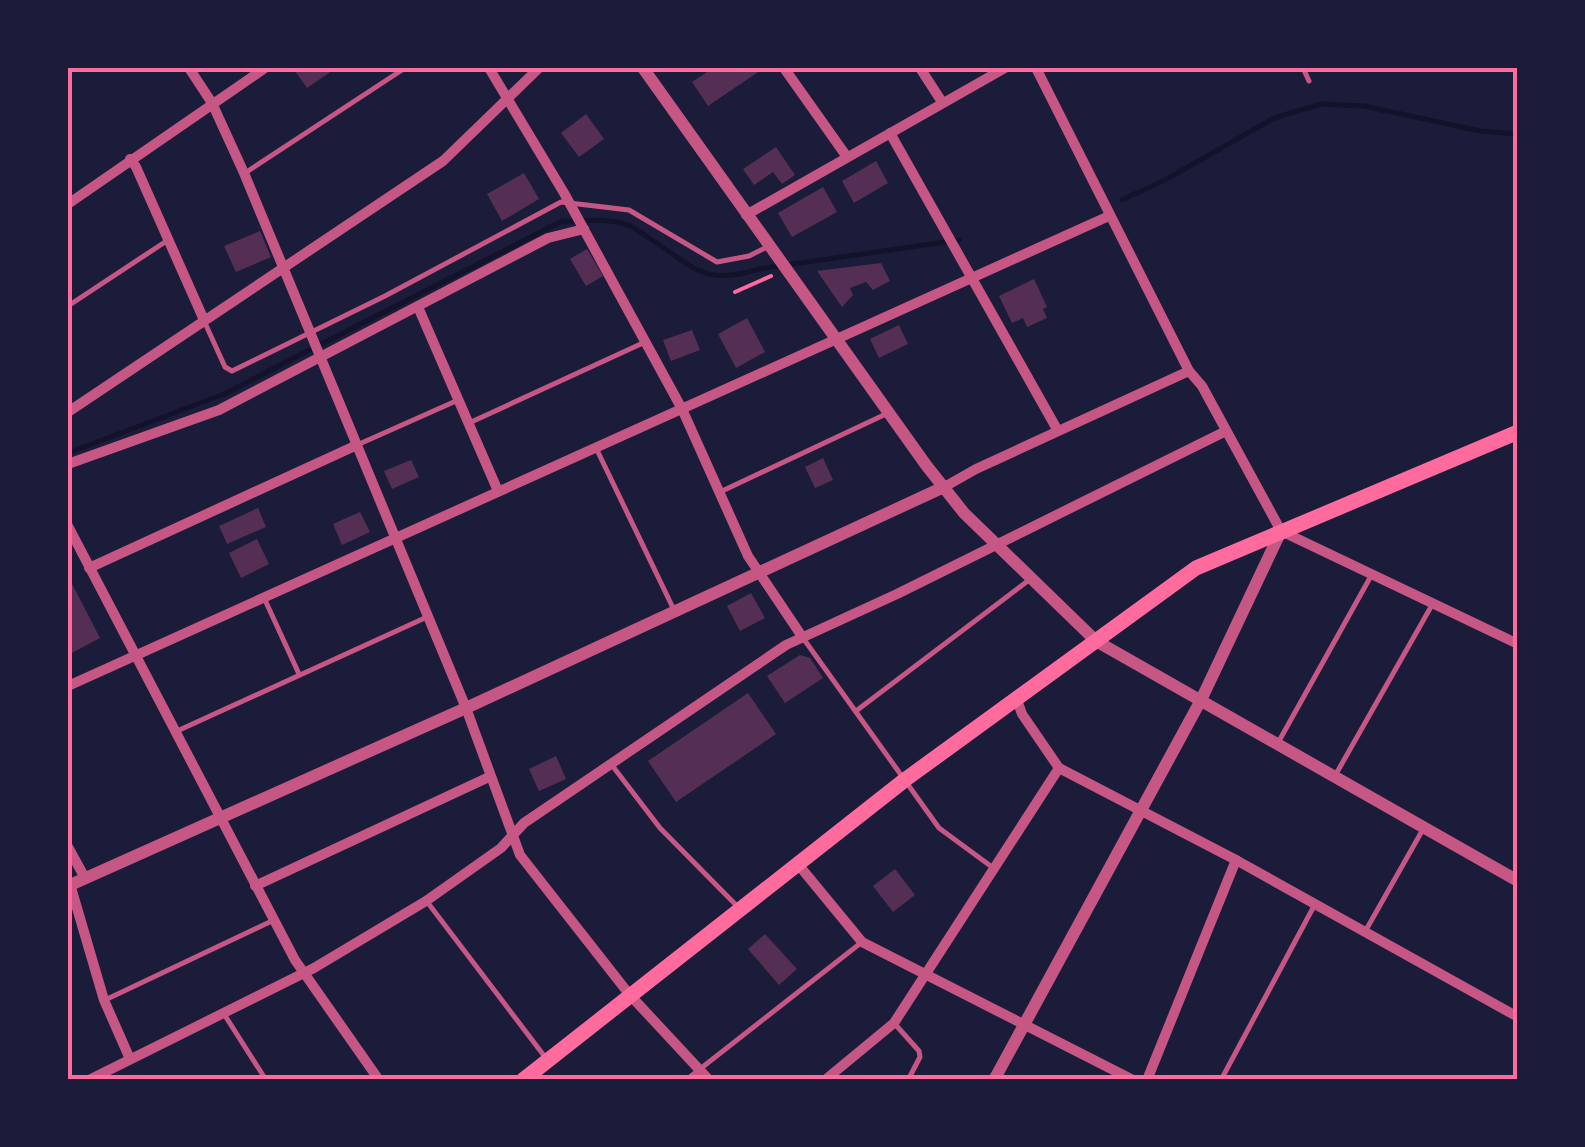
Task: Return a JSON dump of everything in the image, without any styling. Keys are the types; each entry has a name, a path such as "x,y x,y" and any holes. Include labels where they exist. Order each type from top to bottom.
{"main road":[{"path":"523,1080 906,779 1196,568 1518,432"}],"street":[{"path":"190,68 212,103 244,173 466,708 525,864 628,994 709,1080"},
{"path":"68,204 265,68"},
{"path":"489,68 570,205 682,409 748,556 803,638"},
{"path":"68,412 443,160 538,68"},
{"path":"643,68 964,513 1096,641 1518,881"},
{"path":"784,68 847,158"},
{"path":"920,68 942,102"},
{"path":"746,215 1005,68"},
{"path":"1036,68 1189,371 1202,386 1281,530 1518,644"},
{"path":"890,133 1058,432"},
{"path":"130,159 204,320"},
{"path":"68,686 1109,216"},
{"path":"68,464 219,410 548,238 583,228"},
{"path":"418,307 498,491"},
{"path":"130,1059 104,1000 69,885 466,708 1189,371"},
{"path":"89,1080 303,972 426,900 501,848 524,823 786,645 1224,432"},
{"path":"90,568 357,445"},
{"path":"68,526 303,972 378,1080"},
{"path":"994,1080 1200,700 1281,530"},
{"path":"1017,700 1022,714 1059,768 1236,860 1518,1017"},
{"path":"825,1080 894,1023 1059,768"},
{"path":"255,886 489,777"},
{"path":"68,847 85,878"},
{"path":"1147,1080 1236,860"},
{"path":"797,863 862,942 1133,1080"}],"lane":[{"path":"244,173 405,68"},
{"path":"1303,68 1309,80"},
{"path":"204,320 225,367 232,371 385,296 553,205 635,212 717,262 772,251"},
{"path":"68,306 168,240"},
{"path":"469,423 646,342"},
{"path":"357,445 459,400"},
{"path":"720,492 889,412"},
{"path":"596,448 674,610"},
{"path":"1277,744 1372,574"},
{"path":"856,711 1030,578"},
{"path":"264,597 299,674"},
{"path":"1334,776 1433,603"},
{"path":"174,732 427,617"},
{"path":"803,638 939,828 992,867"},
{"path":"612,764 660,828 739,908"},
{"path":"1365,932 1424,828"},
{"path":"426,900 548,1060"},
{"path":"1220,1080 1314,906"},
{"path":"104,1000 274,920"},
{"path":"686,1080 862,942"},
{"path":"224,1014 266,1080"},
{"path":"894,1023 919,1052 908,1080"}],"path":[{"path":"735,292 771,276"}],"building":[{"path":"293,68 336,68 307,88"},
{"path":"713,68 764,68 708,106 692,82"},
{"path":"586,114 604,139 579,157 561,133"},
{"path":"776,147 795,175 782,184 773,172 754,185 743,169"},
{"path":"876,161 888,183 854,203 842,181"},
{"path":"524,173 539,199 502,221 487,194"},
{"path":"823,187 837,212 792,237 778,213"},
{"path":"260,231 271,257 236,272 224,246"},
{"path":"587,249 603,276 586,286 570,259"},
{"path":"881,263 890,281 873,290 866,282 850,288 853,295 842,307 817,271"},
{"path":"1034,279 1047,307 1043,309 1047,318 1027,327 1023,318 1012,323 999,296"},
{"path":"747,318 765,352 736,368 718,334"},
{"path":"899,325 908,344 879,358 870,339"},
{"path":"692,330 700,350 671,361 663,340"},
{"path":"823,458 833,480 815,488 805,467"},
{"path":"411,460 419,477 392,489 384,471"},
{"path":"258,508 266,527 227,544 219,526"},
{"path":"360,512 370,532 342,545 333,524"},
{"path":"257,539 269,564 241,578 229,553"},
{"path":"68,576 100,638 68,655"},
{"path":"751,593 765,618 740,631 727,606"},
{"path":"800,655 810,658 823,678 785,703 767,676"},
{"path":"748,693 776,734 676,802 648,761"},
{"path":"556,756 566,779 539,791 529,769"},
{"path":"895,869 915,895 893,912 873,886"},
{"path":"765,934 797,969 779,985 748,949"}],"waterway":[{"path":"1122,200 1274,118 1321,104 1364,106 1480,131 1518,134"},
{"path":"68,453 224,394 562,221 625,224 702,272 726,276 959,240"}]}
